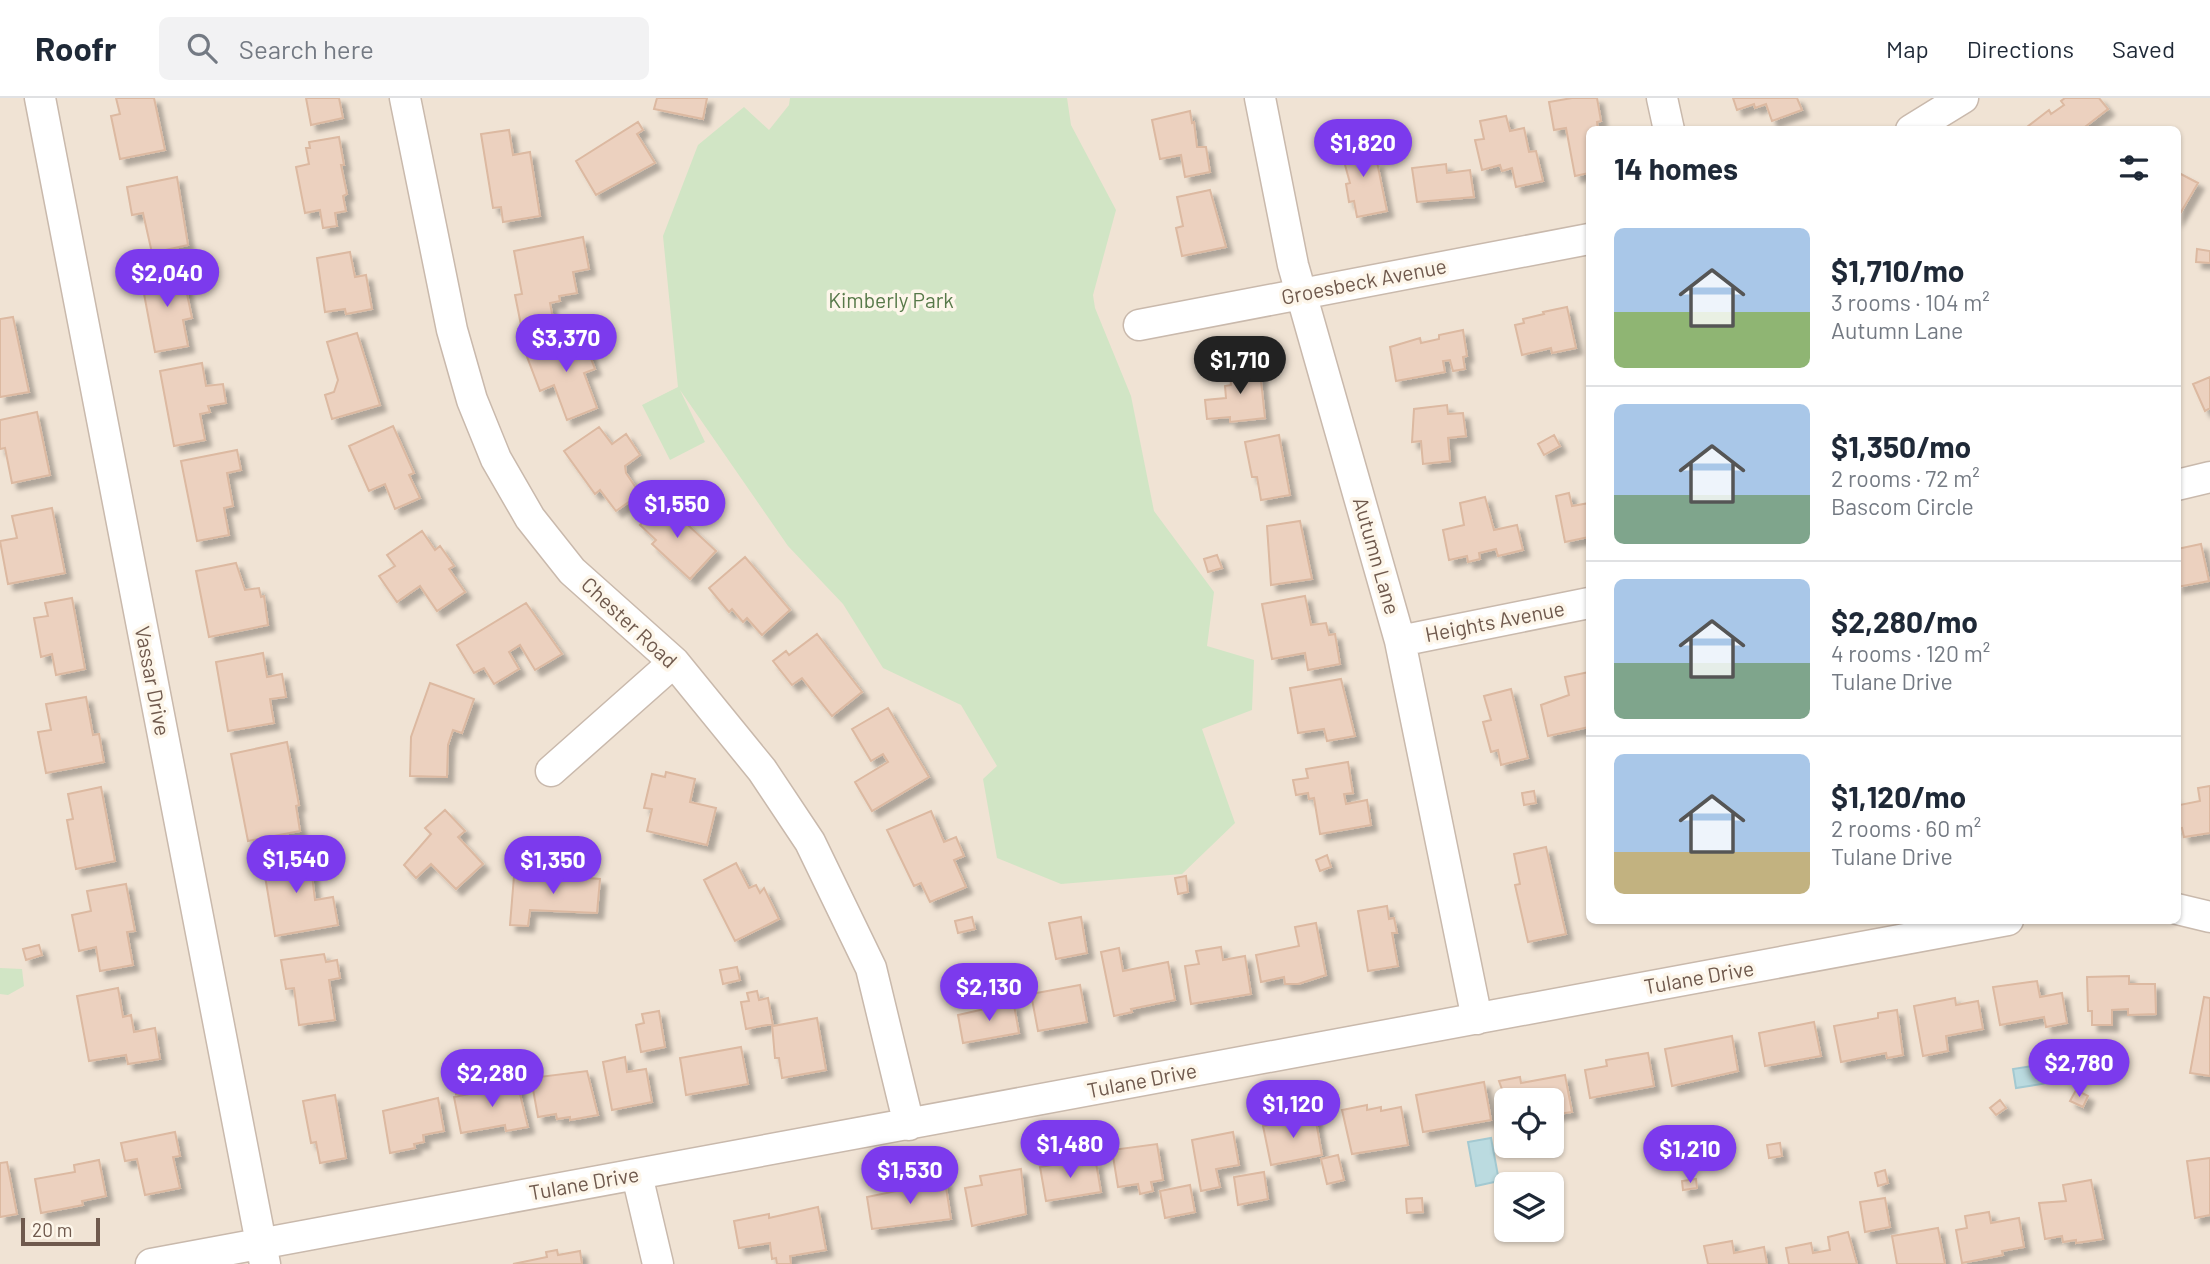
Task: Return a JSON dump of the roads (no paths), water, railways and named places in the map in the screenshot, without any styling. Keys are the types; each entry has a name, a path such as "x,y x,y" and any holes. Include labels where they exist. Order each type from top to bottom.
{"street":[{"name":"Vassar Drive","path":"40,98 263,1254"},
{"name":"Chester Road","path":"405,98 452,330 472,400 496,458 530,518 572,571 674,662 762,769 810,842 871,968 909,1125"},
{"name":"Autumn Lane","path":"1260,98 1302,295 1400,641 1477,1018"},
{"path":"1662,98 1668,126"},
{"path":"1918,126 1963,98"},
{"name":"Groesbeck Avenue","path":"1139,325 1586,240"},
{"path":"2181,484 2210,477"},
{"name":"Heights Avenue","path":"1400,641 1586,604"},
{"path":"551,771 674,662"},
{"path":"2181,910 2210,917"},
{"name":"Tulane Drive","path":"151,1264 263,1254 638,1175 1986,924"},
{"path":"638,1175 658,1264"}],"water":[{"path":"2051,1063 2054,1082 2016,1088 2013,1069"},
{"path":"1491,1138 1497,1172 1494,1172 1494,1182 1476,1186 1468,1142"}],"park label":[{"name":"Kimberly Park","path":"891,301"}]}
